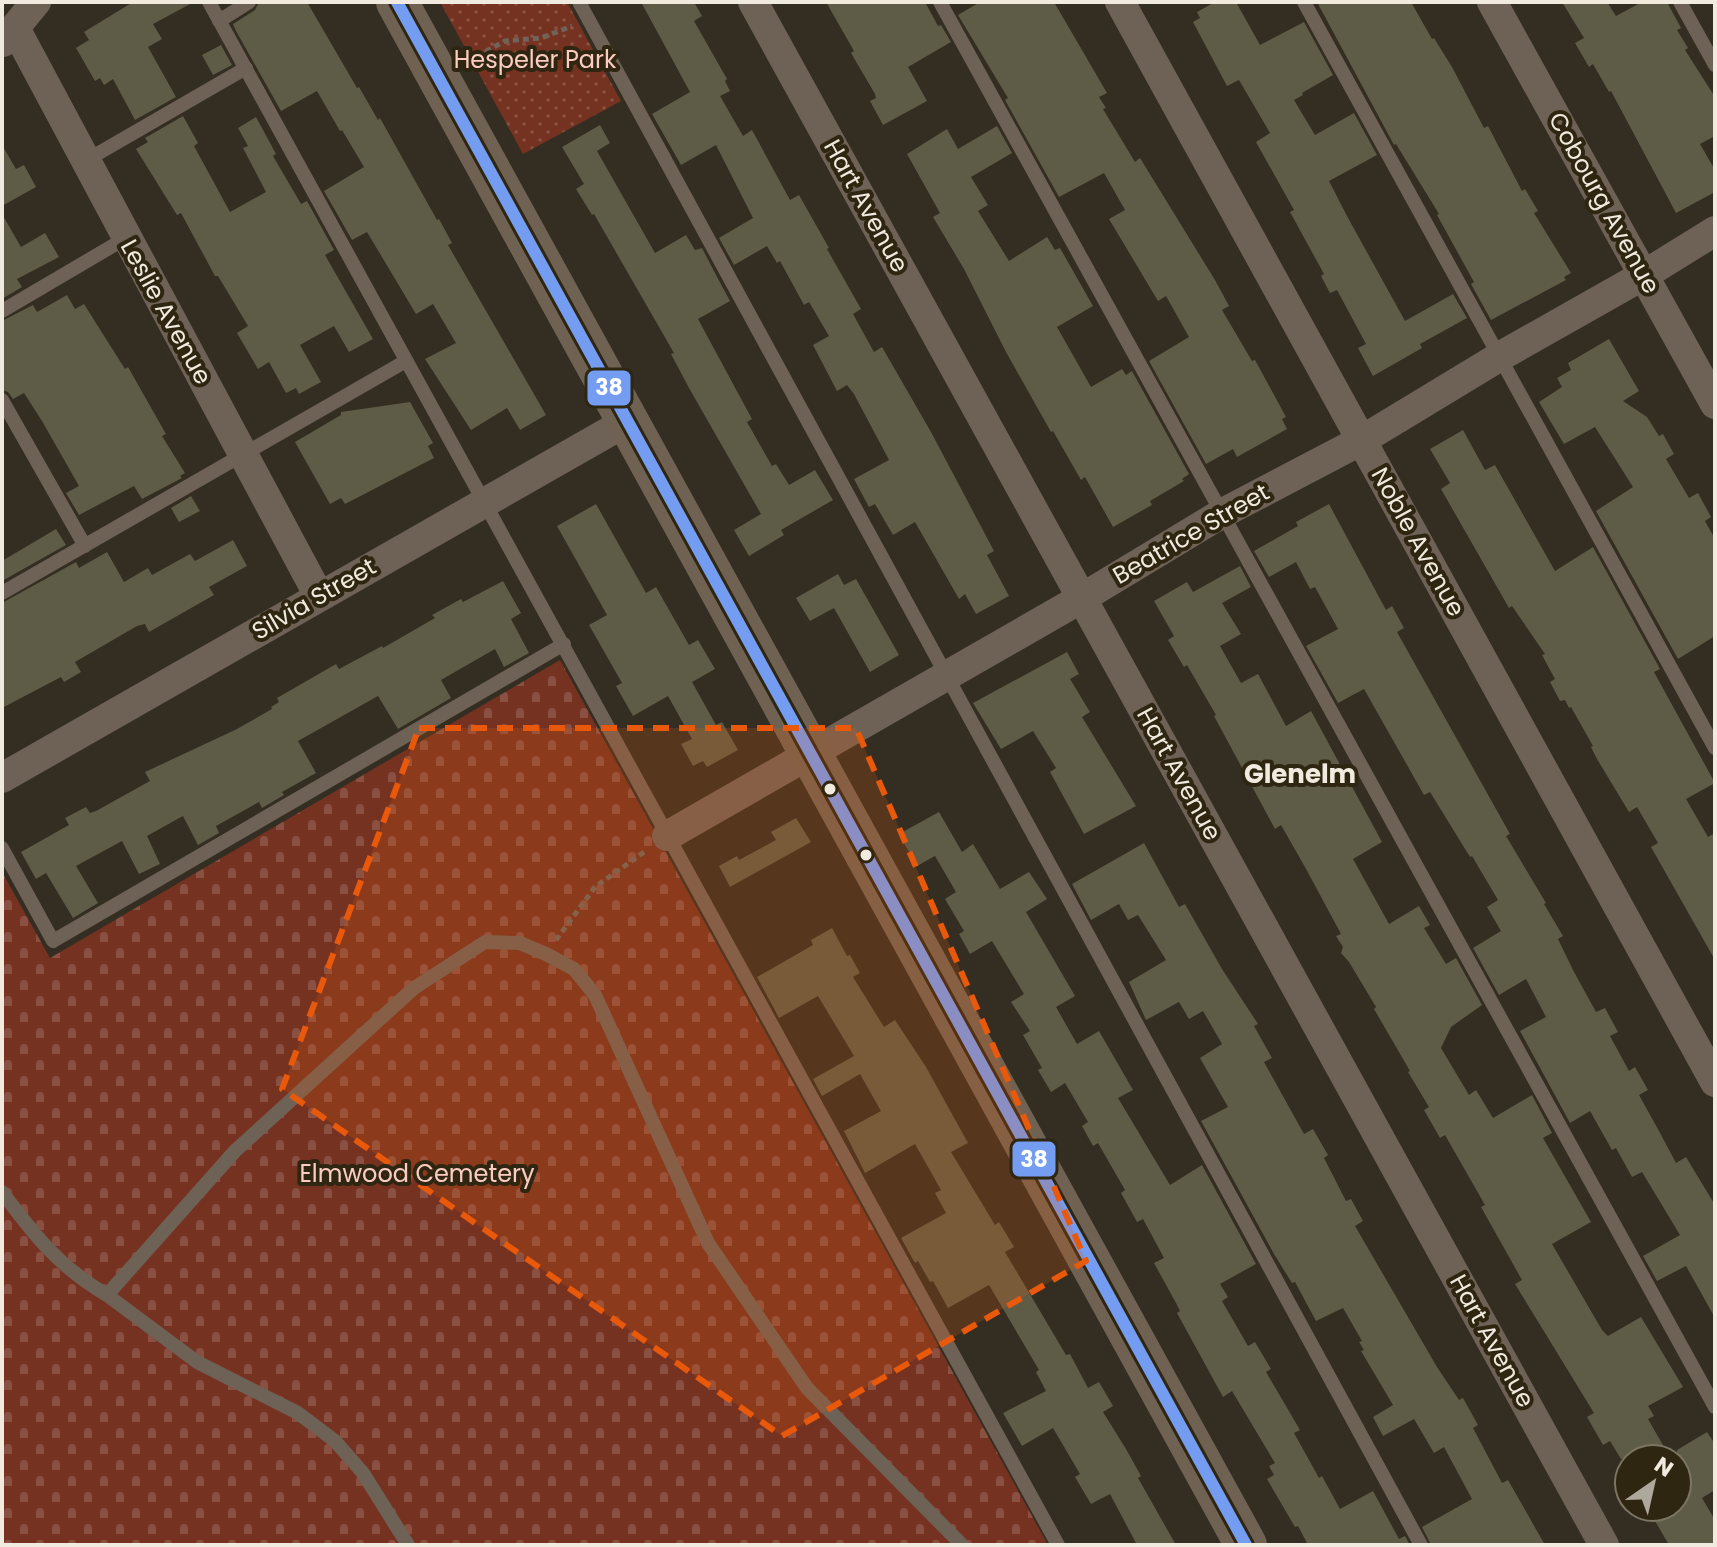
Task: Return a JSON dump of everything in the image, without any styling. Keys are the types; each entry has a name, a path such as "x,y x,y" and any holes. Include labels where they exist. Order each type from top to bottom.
{"main road":[{"path":"397,2 1246,1545"}],"street":[{"path":"8,35 36,2"},
{"name":"Hart Avenue","path":"753,2 1604,1545"},
{"name":"Noble Avenue","path":"1120,2 1715,1082"},
{"name":"Cobourg Avenue","path":"1492,2 1715,404"},
{"name":"Leslie Avenue","path":"8,35 85,161 319,596"},
{"name":"Beatrice Street","path":"667,836 1082,598 1221,514 1362,440 1715,231"},
{"name":"Silvia Street","path":"2,778 626,422"}],"lane":[{"path":"209,2 1058,1545"},
{"path":"219,21 249,2"},
{"path":"579,2 1421,1545"},
{"path":"940,2 1715,1407"},
{"path":"1304,2 1715,748"},
{"path":"1680,2 1715,65"},
{"path":"85,161 246,68"},
{"path":"2,311 126,238"},
{"path":"2,593 406,361"},
{"path":"2,400 85,546"},
{"path":"2,848 53,941 564,644"},
{"path":"107,1295 235,1151 414,988 485,942 520,943 574,969 595,995 708,1243 807,1388 962,1545"},
{"path":"2,1192 39,1242 79,1278 197,1362 298,1413 335,1441 363,1473 408,1545"}],"path":[{"path":"468,61 505,41 541,38 588,18"},
{"path":"546,954 595,887 667,836"}],"highlighted area":[{"path":"419,728 856,728 1086,1261 782,1436 282,1089"}],"green space":[{"name":"Hespeler Park","path":"440,2 567,2 621,101 523,154"},
{"name":"Elmwood Cemetery","path":"560,660 1048,1545 2,1545 2,872 50,958"}],"building":[{"path":"133,2 194,2 153,24 162,39 148,47 176,97 135,120 113,79 104,85 100,78 95,81 76,48 89,40 84,32"},
{"path":"259,2 307,2 439,219 452,243 448,245 546,415 520,430 507,408 471,430 425,359 456,343 433,304 416,314 367,232 352,240 324,191 364,167 317,91 281,111 236,31 233,24 255,10"},
{"path":"641,2 694,2 702,16 694,21 727,79 725,81 730,91 720,96 743,136 752,130 790,200 799,195 861,309 853,314 874,352 882,347 994,551 987,555 1009,596 976,614 965,594 959,599 915,522 893,535 875,504 869,507 854,479 889,460 854,394 847,385 837,391 813,345 829,336 809,302 804,305 780,261 777,263 767,246 734,265 719,238 753,218 716,145 681,165 652,114 690,92"},
{"path":"826,2 925,2 951,42 908,67 927,101 883,125 870,101 876,98 875,94"},
{"path":"980,2 1054,2 1107,93 1099,97 1106,108 1103,109 1135,162 1140,158 1215,280 1229,306 1222,310 1252,361 1255,360 1286,417 1282,419 1287,429 1237,457 1233,449 1206,464 1149,361 1189,337 1166,296 1158,301 1109,219 1125,210 1104,173 1059,197 1005,100 1008,98 958,15"},
{"path":"1215,2 1236,2 1260,45 1304,22 1333,75 1294,100 1315,135 1354,113 1377,155 1329,181 1347,216 1405,321 1453,294 1467,318 1420,344 1422,348 1373,376 1358,348 1366,344 1337,290 1330,293 1321,276 1324,274 1290,212 1294,210 1256,142 1270,133 1239,80 1227,86 1193,22 1200,18 1197,12"},
{"path":"1317,2 1411,2 1452,67 1484,128 1488,126 1522,191 1525,189 1538,211 1534,213 1571,273 1564,277 1566,280 1491,320 1439,214 1394,145"},
{"path":"1562,2 1607,2 1616,16 1642,2 1667,2 1681,28 1677,30 1688,48 1685,50 1715,97 1715,136 1700,144 1715,170 1715,192 1676,213 1611,91 1593,64 1589,67 1575,43 1584,38"},
{"path":"221,45 232,65 213,75 202,55"},
{"path":"183,116 198,143 194,146 230,212 266,192 243,148 248,146 238,128 256,117 276,154 273,156 301,204 307,201 334,250 325,255 373,339 349,352 334,326 300,345 321,382 299,394 296,388 286,393 269,362 258,369 237,333 248,326 218,276 215,276 181,213 177,215 136,149 148,142 145,138"},
{"path":"600,125 610,143 597,151 655,253 686,235 695,250 702,248 730,301 698,319 752,419 747,422 772,466 776,464 789,485 815,470 833,500 781,530 784,535 749,556 734,530 761,514 689,388 671,354 674,353 594,214 576,189 584,184 562,147"},
{"path":"997,126 1012,153 971,177 988,205 978,211 1009,261 1047,237 1055,250 1060,248 1093,306 1057,327 1091,387 1122,369 1126,375 1132,371 1189,474 1182,479 1184,481 1150,501 1152,505 1113,527 1085,477 1081,480 1051,432 1006,352 964,269 933,217 940,213 907,154 947,129 958,149"},
{"path":"2,145 16,169 24,165 36,187 2,206"},
{"path":"2,214 21,247 45,233 59,257 17,279 22,287 2,299"},
{"path":"67,295 75,309 84,304 125,369 128,367 166,434 162,436 185,473 180,476 182,478 142,499 134,486 79,515 66,493 79,486 42,421 24,393 13,399 2,390 2,321 33,305 37,312"},
{"path":"1609,339 1639,391 1623,401 1647,417 1659,436 1663,434 1674,454 1666,459 1689,498 1698,493 1711,517 1705,521 1715,539 1715,636 1678,659 1596,511 1633,487 1595,427 1564,444 1539,402 1562,387 1557,378 1571,370 1568,363"},
{"path":"410,402 433,443 428,446 434,458 345,504 341,498 330,504 295,442 341,415 341,412"},
{"path":"1463,430 1485,470 1495,465 1555,571 1593,547 1660,669 1654,672 1715,783 1686,799 1708,837 1715,833 1715,960 1651,847 1658,843 1637,807 1629,812 1571,707 1565,700 1560,701 1550,682 1555,679 1542,655 1545,654 1512,606 1509,608 1441,489 1450,483 1430,449"},
{"path":"191,496 200,511 179,522 171,508"},
{"path":"596,504 646,593 656,587 689,645 698,640 715,669 692,682 716,725 722,722 738,750 707,767 703,761 693,766 681,744 692,739 668,696 633,716 616,686 622,683 589,625 607,615 557,526"},
{"path":"1329,504 1386,610 1392,606 1404,628 1397,632 1510,834 1506,836 1546,903 1563,936 1558,939 1573,970 1596,1012 1605,1008 1618,1032 1610,1036 1629,1071 1635,1067 1648,1090 1639,1095 1676,1163 1686,1157 1715,1205 1715,1318 1686,1266 1657,1281 1643,1256 1680,1235 1642,1172 1632,1177 1590,1111 1570,1123 1520,1031 1546,1017 1526,979 1499,995 1473,948 1501,931 1487,907 1498,900 1472,856 1430,792 1424,795 1364,689 1338,703 1306,646 1338,629 1315,587 1310,589 1296,562 1269,577 1254,551"},
{"path":"56,529 66,545 2,581 2,561"},
{"path":"233,540 247,566 209,587 214,595 149,632 145,624 137,626 75,662 81,672 64,682 61,677 2,708 2,603 76,562 79,568 107,552 124,582 148,568 152,575 190,554 195,561"},
{"path":"1240,566 1251,587 1222,603 1241,634 1220,646 1241,683 1258,674 1286,726 1311,711 1382,842 1353,859 1389,924 1419,906 1430,925 1424,928 1446,964 1456,958 1482,1005 1451,1027 1441,1048 1469,1095 1476,1090 1493,1118 1532,1095 1552,1133 1543,1138 1591,1222 1552,1244 1602,1330 1608,1336 1641,1317 1683,1387 1648,1406 1654,1416 1648,1419 1662,1443 1613,1443 1613,1446 1610,1441 1603,1445 1587,1417 1594,1413 1515,1284 1522,1280 1481,1207 1485,1205 1445,1135 1440,1138 1424,1110 1429,1107 1374,1009 1376,1007 1341,953 1343,947 1336,936 1341,934 1305,867 1281,825 1275,829 1216,715 1187,665 1184,667 1168,640 1174,636 1154,601 1187,582 1193,592"},
{"path":"838,574 844,585 856,579 899,655 870,672 834,608 810,621 796,598"},
{"path":"503,581 521,613 511,619 529,653 504,667 495,649 441,680 451,698 398,729 378,696 298,741 316,773 282,792 284,795 262,808 259,802 216,826 219,833 198,845 183,816 147,836 160,864 139,874 122,841 76,866 98,903 73,918 46,873 36,879 21,852 69,825 65,818 86,807 90,813 96,811 150,781 145,772 237,729 272,709 279,702 277,698 336,664 339,669 383,648 435,618 432,615"},
{"path":"1067,652 1079,674 1070,679 1090,712 1082,717 1136,806 1084,834 1050,772 1056,768 1033,731 1001,749 973,703"},
{"path":"939,812 962,852 973,844 1000,889 1029,872 1047,899 1026,912 1075,996 1056,1007 1077,1044 1099,1031 1133,1090 1118,1098 1170,1185 1202,1165 1256,1264 1220,1284 1228,1297 1222,1301 1248,1346 1255,1342 1271,1369 1266,1372 1300,1430 1294,1433 1319,1478 1322,1476 1340,1509 1373,1491 1399,1539 1405,1536 1410,1545 1308,1545 1298,1526 1295,1527 1267,1479 1274,1475 1269,1466 1275,1463 1232,1391 1223,1397 1177,1313 1180,1311 1154,1263 1164,1258 1143,1219 1137,1222 1121,1193 1125,1190 1098,1143 1093,1146 1082,1126 1088,1122 1065,1083 1051,1092 1038,1070 1042,1068 1023,1035 1030,1031 1011,1002 1024,994 992,941 970,954 959,934 964,931 945,899 956,892 935,856 917,866 899,834"},
{"path":"796,818 811,842 730,887 719,866 737,856 739,860 776,840 771,832"},
{"path":"1144,843 1179,907 1185,904 1258,1024 1254,1026 1272,1058 1264,1062 1304,1134 1313,1129 1328,1155 1324,1158 1346,1201 1351,1199 1363,1221 1355,1226 1437,1367 1459,1400 1463,1398 1478,1425 1473,1428 1502,1483 1508,1480 1545,1545 1431,1545 1422,1527 1472,1499 1444,1447 1434,1453 1414,1419 1383,1436 1373,1417 1393,1405 1361,1351 1364,1350 1359,1342 1362,1341 1343,1308 1316,1321 1295,1282 1292,1283 1274,1254 1201,1121 1228,1107 1200,1058 1222,1044 1203,1011 1189,1019 1179,1002 1146,1020 1129,982 1166,960 1138,915 1128,920 1119,904 1091,920 1072,884"},
{"path":"832,928 860,973 853,977 884,1027 895,1020 926,1067 968,1143 951,1152 995,1225 999,1222 1014,1247 1005,1252 1066,1355 1070,1354 1088,1388 1099,1382 1113,1406 1103,1412 1141,1476 1138,1478 1176,1545 1137,1545 1110,1494 1091,1504 1075,1477 1080,1474 1053,1428 1022,1446 1003,1413 1046,1391 1036,1372 1039,1370 989,1285 948,1308 933,1281 930,1282 918,1261 915,1263 901,1238 946,1213 935,1193 941,1190 915,1144 865,1173 844,1131 881,1111 860,1074 822,1096 813,1079 854,1056 818,996 779,1018 757,977 813,945 811,940"},
{"path":"1707,1432 1715,1444 1715,1490 1702,1498 1715,1520 1715,1545 1669,1545 1656,1523 1693,1523 1693,1443 1689,1443"}],"transit line":[{"name":"38","path":"397,2 1246,1545"}],"district":[{"name":"Glenelm","path":"1300,774"}]}
